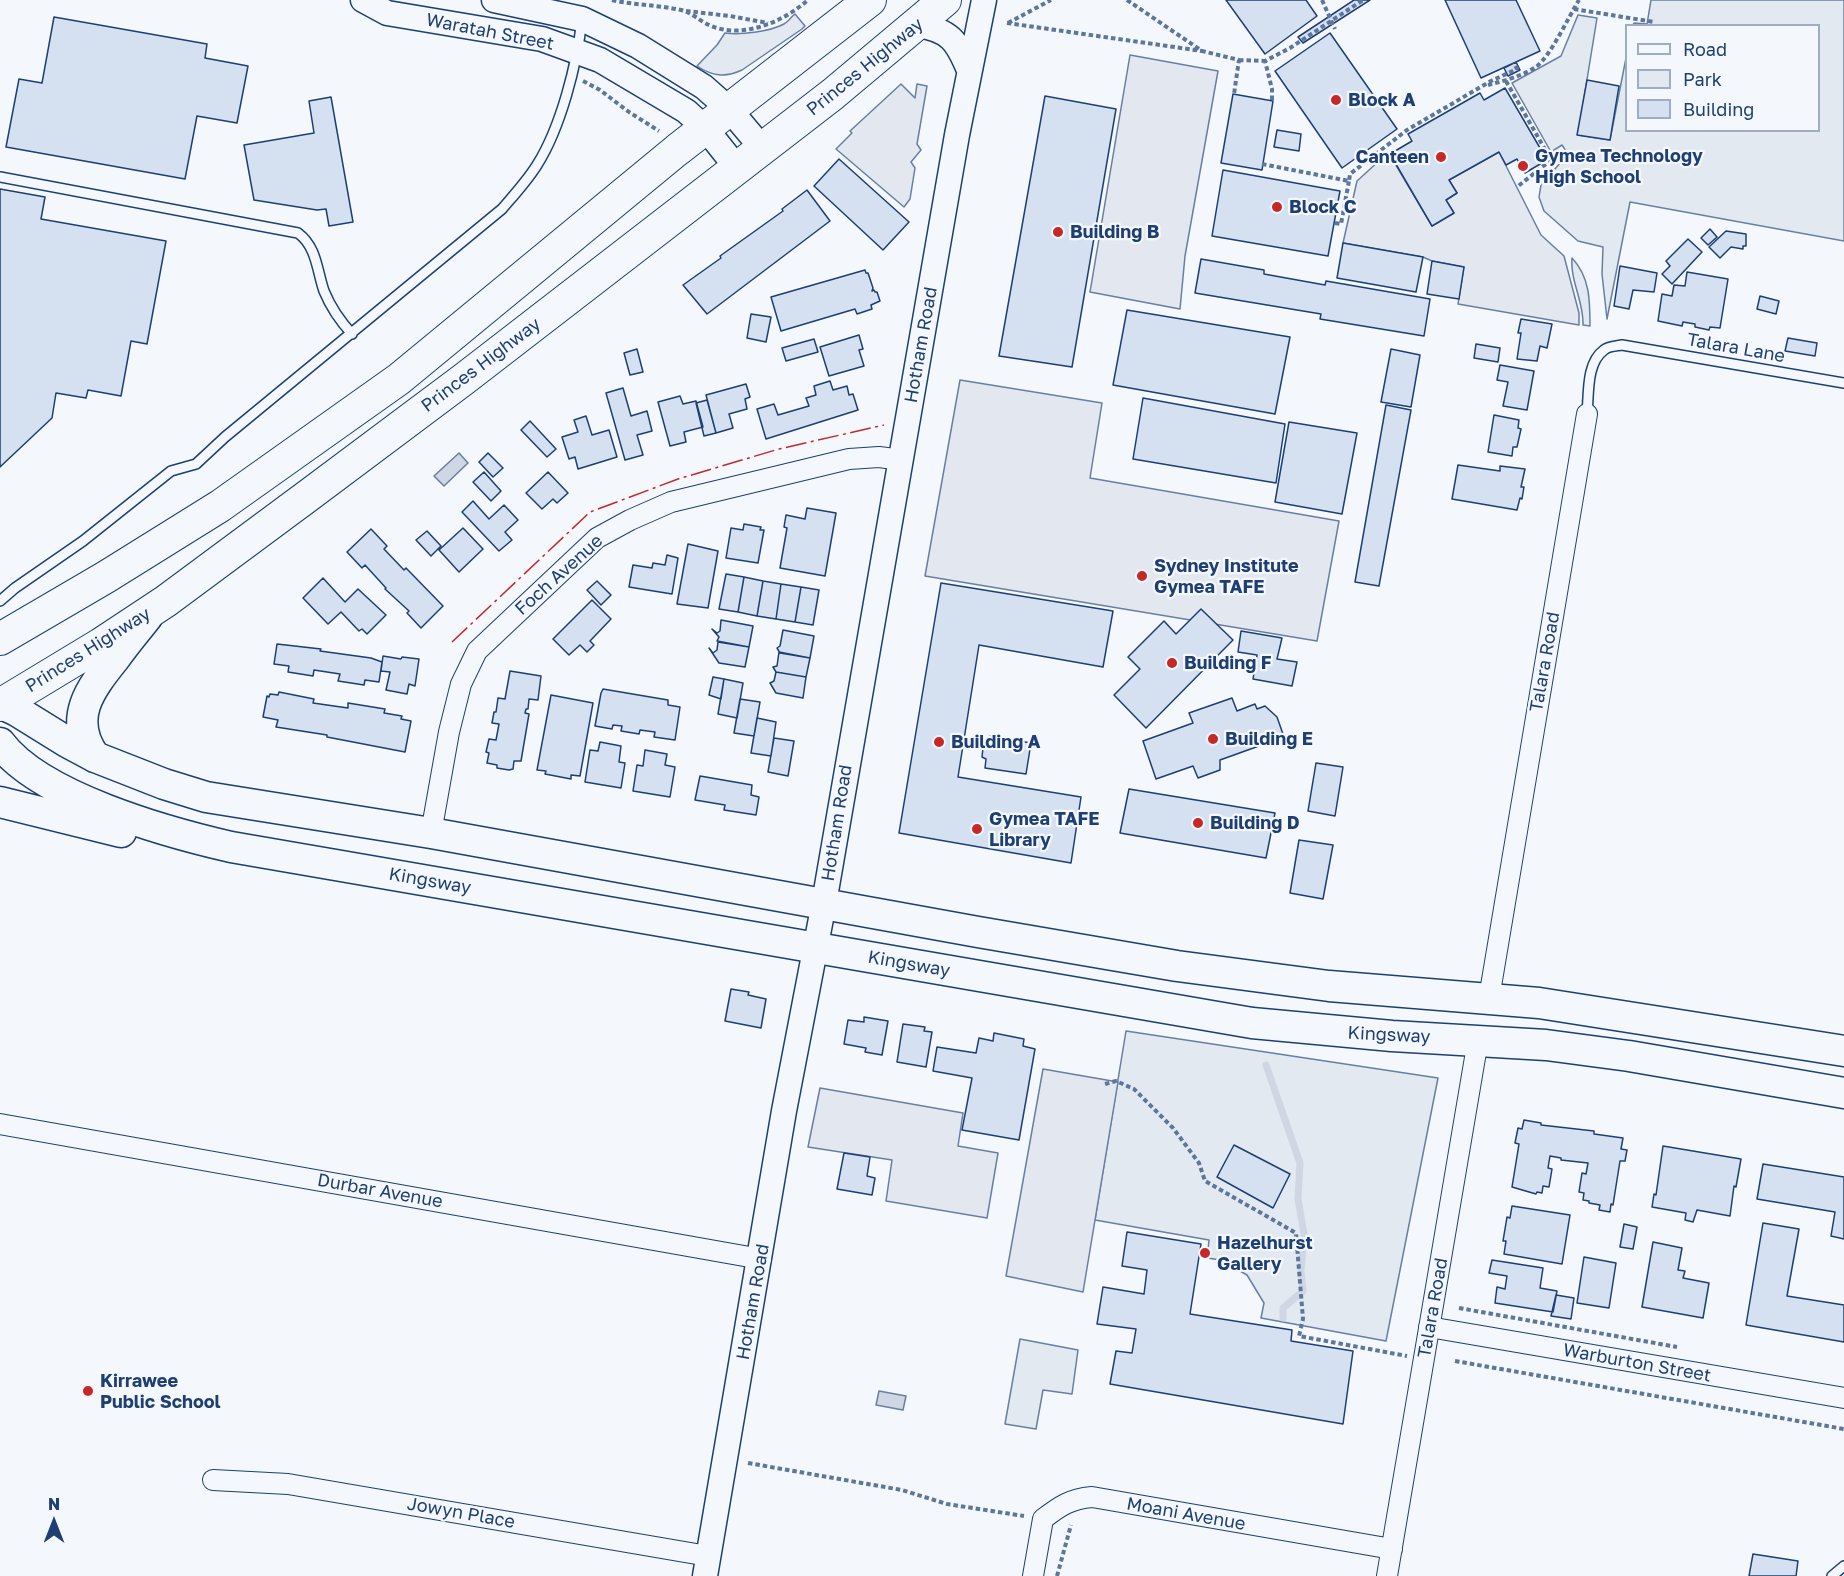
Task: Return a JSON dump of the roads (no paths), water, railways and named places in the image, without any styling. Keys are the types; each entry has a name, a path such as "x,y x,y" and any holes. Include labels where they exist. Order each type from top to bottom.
{"highway":[{"path":"0,639 220,506 399,379 677,150 870,0"},
{"name":"Princes Highway","path":"1,704 101,644 154,608 464,379 833,94 945,0"},
{"path":"0,662 8,646 28,623"}],"main road":[{"path":"95,757 82,732 82,715 86,700 98,678 154,608"},
{"path":"1,704 95,757 164,784 206,797 431,833 978,932 1258,978 1539,1003 1843,1046"},
{"name":"Kingsway","path":"0,743 13,757 53,786 114,813 199,840 231,847 1252,1023 1392,1036 1546,1045 1629,1056 1844,1093"},
{"path":"0,802 157,841 231,847"}],"street":[{"name":"Waratah Street","path":"363,0 387,13 542,39 600,60 686,111 706,129 737,168"},
{"name":"Waratah Street","path":"495,0 582,19 613,33 704,87 730,110 762,148"},
{"name":"Hotham Road","path":"706,1566 784,1111 824,903 969,70 984,0"},
{"path":"917,25 932,28 949,36 960,48 969,70"},
{"name":"Talara Road","path":"1489,998 1587,414"},
{"name":"Foch Avenue","path":"431,833 449,732 461,684 477,651 597,538 671,502 849,459 902,460"},
{"name":"Talara Road","path":"1387,1576 1478,1040"},
{"name":"Durbar Avenue","path":"0,1124 760,1259"},
{"name":"Warburton Street","path":"1429,1327 1844,1398"},
{"name":"Jowyn Place","path":"213,1480 288,1484 706,1566"},
{"name":"Moani Avenue","path":"1033,1576 1043,1519 1060,1506 1077,1498 1092,1497 1392,1549"}],"lane":[{"path":"0,601 83,541 171,471 196,464 225,437 502,209 538,164 551,138 573,75 579,51 582,19"},
{"path":"0,177 297,233 307,242 313,253 325,292 336,316 352,334"},
{"name":"Talara Lane","path":"1622,345 1844,383"},
{"name":"Talara Road","path":"1587,414 1590,374 1595,359 1605,348 1622,345"},
{"path":"1832,1576 1844,1566"}],"waterway":[{"path":"1266,1065 1300,1163 1298,1199 1304,1234 1301,1271 1303,1291 1283,1308 1283,1318"}],"place":[{"name":"Block A","path":"1336,100"},
{"name":"Canteen","path":"1441,157"},
{"name":"Gymea Technology High School","path":"1523,166"},
{"name":"Block C","path":"1277,207"},
{"name":"Building B","path":"1058,232"},
{"name":"Sydney Institute Gymea TAFE","path":"1142,576"},
{"name":"Building F","path":"1172,663"},
{"name":"Building E","path":"1213,739"},
{"name":"Building A","path":"939,742"},
{"name":"Building D","path":"1198,823"},
{"name":"Gymea TAFE Library","path":"977,829"},
{"name":"Hazelhurst Gallery","path":"1205,1253"},
{"name":"Kirrawee Public School","path":"88,1391"}]}
